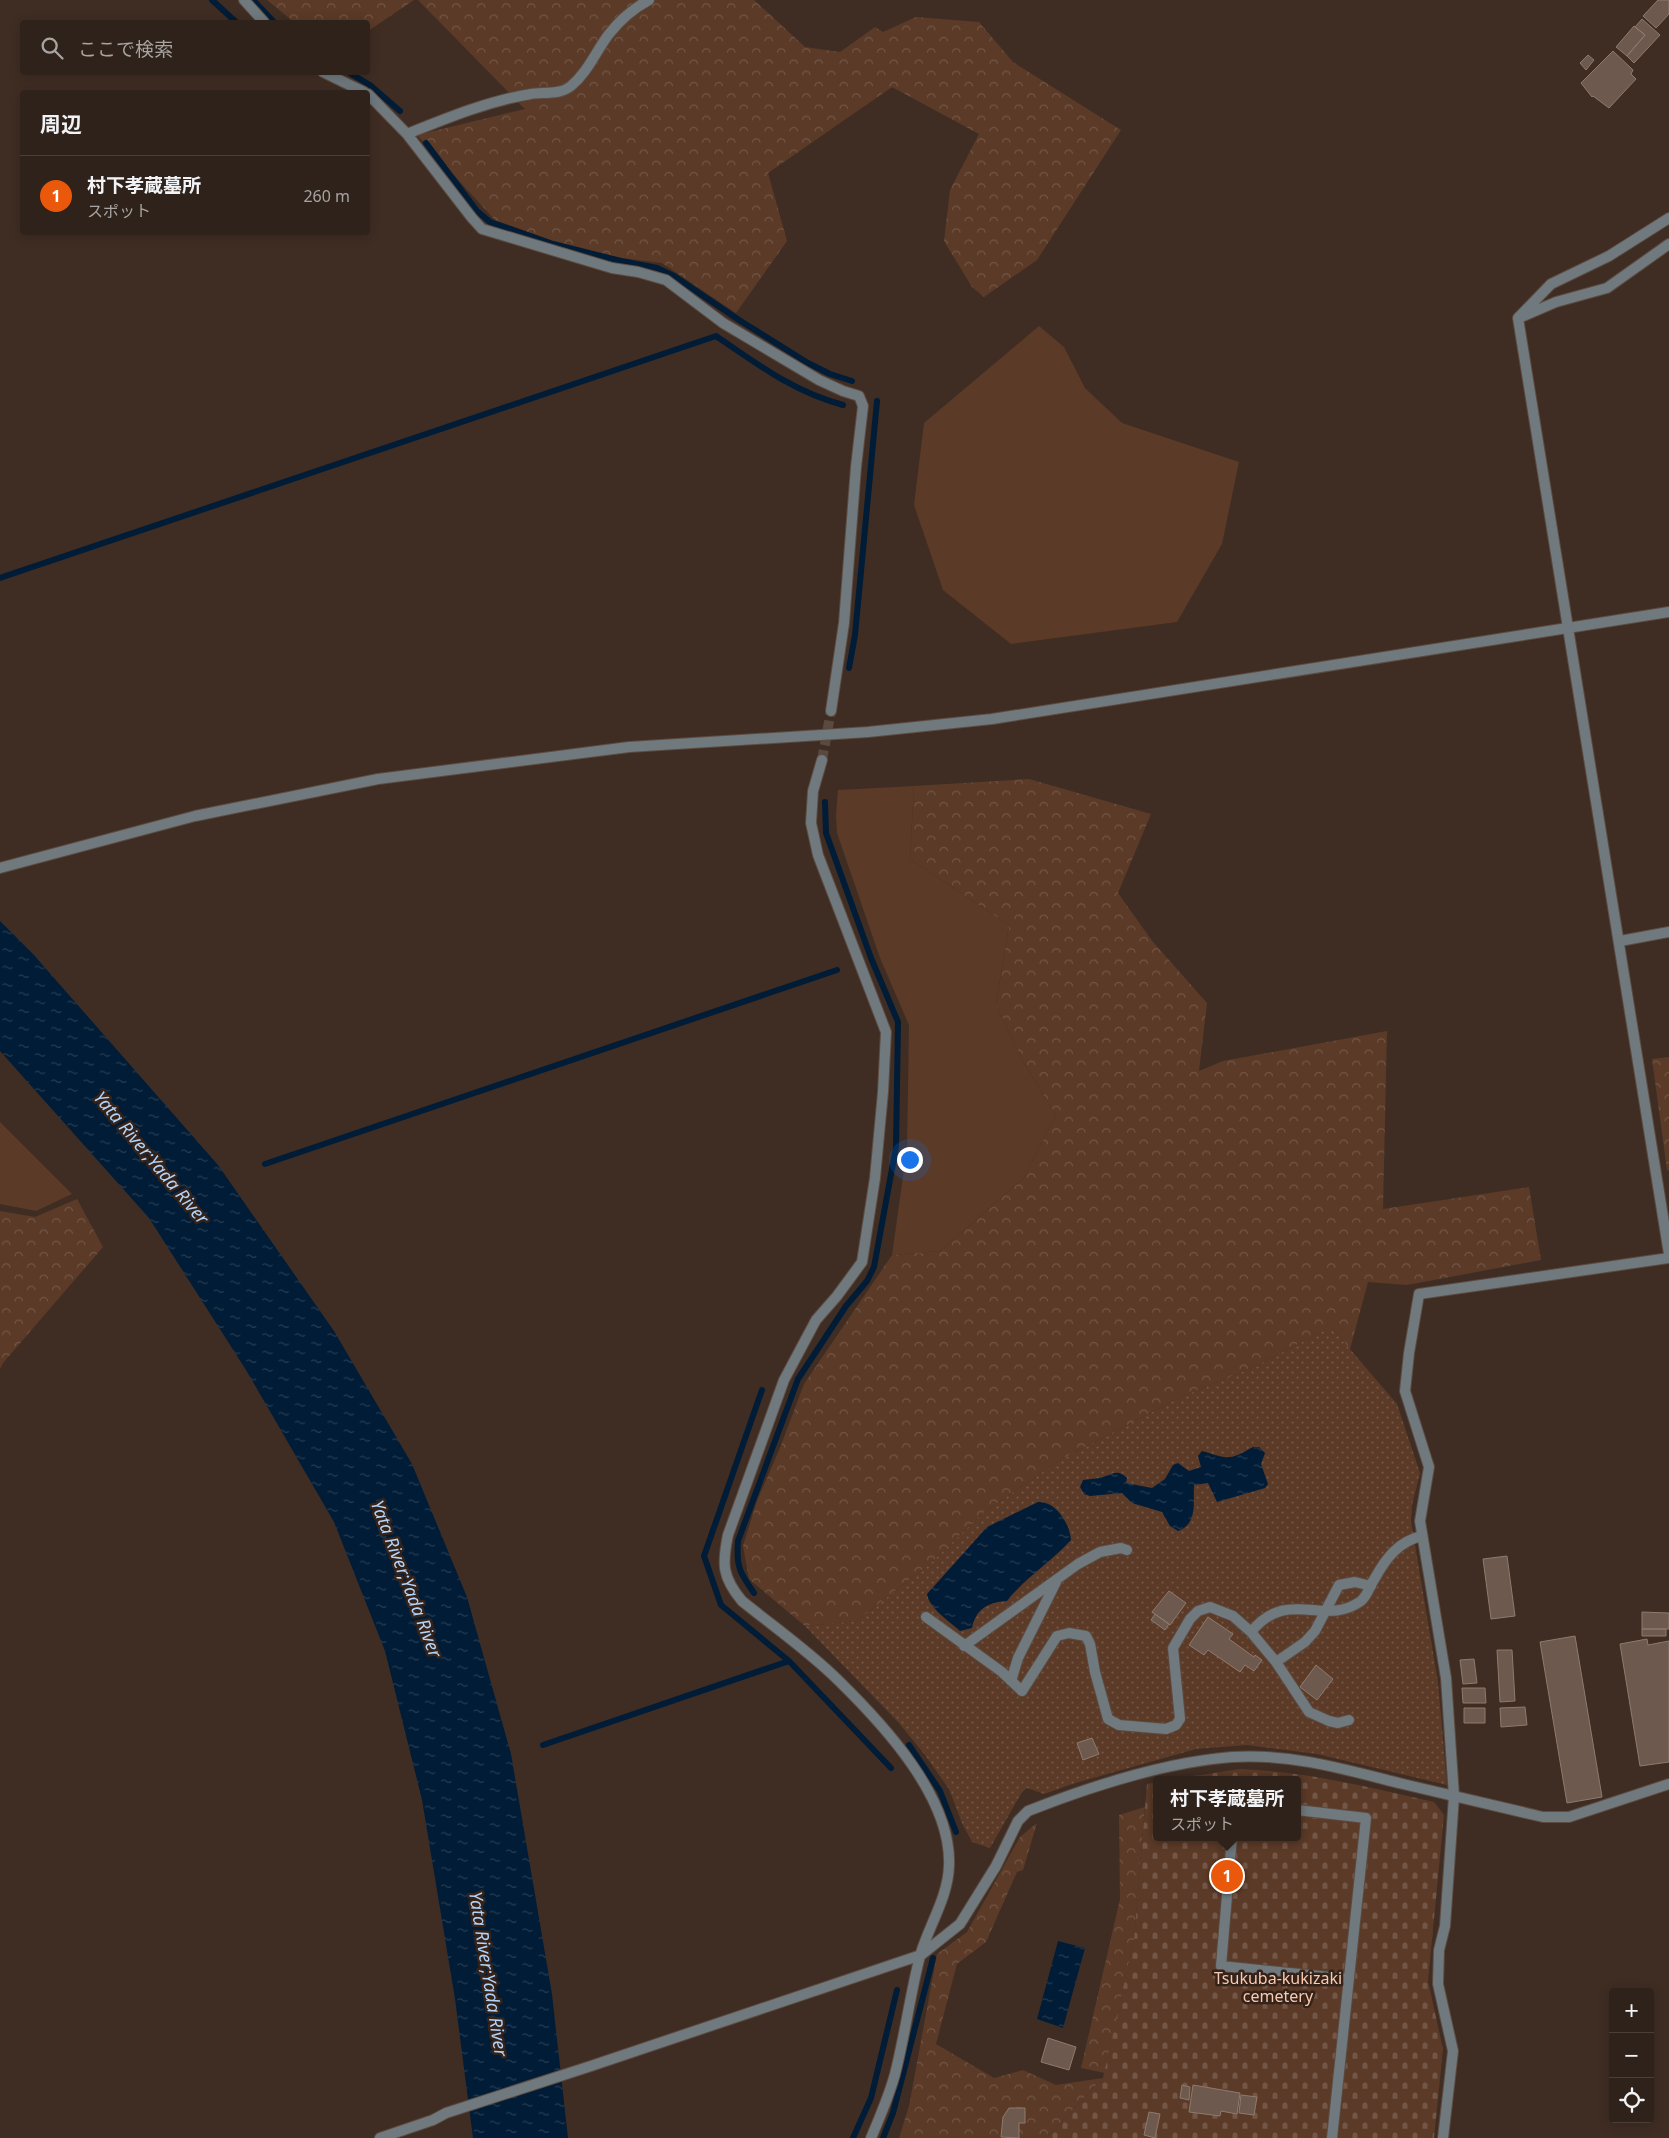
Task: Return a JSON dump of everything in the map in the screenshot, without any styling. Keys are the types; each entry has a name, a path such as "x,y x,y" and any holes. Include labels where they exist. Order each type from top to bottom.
{"street":[{"path":"244,0 262,20"},
{"path":"408,134 448,118 501,101 530,94 559,92 570,87 585,70 610,33 635,8 649,0"},
{"path":"329,75 360,90"},
{"path":"370,96 408,134 482,229 612,268 638,272 666,280 723,322 819,380 843,391 860,396 864,406 856,467 844,623 831,711"},
{"path":"1518,318 1550,284 1609,256 1669,218"},
{"path":"1518,318 1556,302 1607,288 1669,244"},
{"path":"1443,2138 1453,2051 1438,1984 1439,1950 1445,1926 1454,1796 1446,1678 1420,1521 1429,1467 1405,1391 1408,1353 1419,1294 1669,1256 1620,942 1518,318"},
{"path":"0,868 195,816 378,779 629,747 868,732 992,719 1669,612"},
{"path":"822,760 813,791 811,823 818,855 886,1032 883,1092 875,1178 862,1262 837,1296 816,1320 784,1380 728,1535 724,1555 724,1571 731,1588 742,1601 837,1679 894,1741 933,1798 944,1822 948,1840 950,1868 942,1899 921,1955 894,2075 885,2105 871,2138"},
{"path":"1620,942 1669,932"},
{"path":"1251,1632 1268,1616 1285,1609 1296,1608 1325,1611 1348,1607 1362,1600 1398,1546 1409,1539 1422,1536"},
{"path":"964,1646 1078,1564 1100,1552 1120,1548 1127,1550"},
{"path":"1011,1681 1018,1658 1056,1580"},
{"path":"1276,1662 1305,1642 1315,1631 1340,1586 1355,1582 1371,1586"},
{"path":"926,1617 1022,1691 1057,1636 1069,1633 1086,1636 1090,1644 1094,1672 1108,1719 1119,1725 1166,1729 1176,1726 1180,1719 1173,1648 1190,1619 1198,1610 1210,1607 1233,1616 1251,1632 1276,1662 1309,1712 1338,1723 1349,1720"},
{"path":"380,2138 433,2120 446,2113 921,1955 960,1924 996,1866 1018,1821 1028,1811 1154,1770 1181,1764 1233,1757 1286,1758 1330,1765 1543,1817 1569,1817 1669,1784"},
{"path":"1301,1810 1366,1818 1332,2138"},
{"path":"1232,1841 1221,1966 1349,1979"}],"green space":[{"path":"267,0 414,0 370,30 370,20 292,20"},
{"path":"418,0 754,0 805,47 840,52 875,27 883,32 916,17 979,22 1013,62 1121,130 1037,260 984,297 972,287 944,241 950,190 979,134 892,87 768,173 787,241 736,313 662,263 589,254 495,220 417,135 525,109"},
{"path":"1039,326 1064,347 1085,388 1122,423 1239,462 1222,544 1177,622 1011,644 943,590 914,505 924,423"},
{"path":"1029,779 1151,814 1118,893 1153,942 1207,1003 1199,1071 1223,1061 1387,1031 1383,1209 1529,1187 1541,1260 1407,1285 1368,1282 1350,1349 1331,1327 1254,1367 1181,1397 1060,1460 983,1513 932,1562 857,1621 805,1626 749,1579 743,1546 757,1501 780,1448 804,1384 892,1255 940,1251 1024,1178 1056,1115 1024,1063 996,1004 1009,925 910,859 914,786"},
{"path":"914,786 910,859 1009,925 996,1004 1024,1063 1056,1115 1024,1178 940,1251 892,1255 907,1148 909,1025 880,958 837,833 836,815 838,790"},
{"path":"1669,1057 1669,1171 1667,1170 1652,1059"},
{"path":"0,1122 72,1194 36,1211 0,1204"},
{"path":"77,1199 103,1247 3,1363 0,1369 0,1211 35,1217"},
{"path":"1331,1327 1397,1404 1420,1473 1412,1505 1411,1521 1438,1682 1447,1785 1317,1754 1247,1745 1196,1749 1072,1784 1044,1794 1027,1788 1022,1792 990,1848 972,1842 962,1823 949,1789 925,1755 899,1723 805,1626 857,1621 932,1562 983,1513 1060,1460 1181,1397 1254,1367"},
{"name":"Tsukuba-kukizaki cemetery","path":"1240,1769 1290,1773 1338,1781 1434,1802 1444,1815 1428,1981 1443,2049 1434,2138 1046,2138 1103,2078 1134,1939 1147,1784 1153,1783 1153,1841 1301,1841 1301,1776 1194,1776"},
{"path":"1145,1807 1134,1939 1105,2073 1081,2068 1120,1899 1119,1815"},
{"path":"1037,1823 1023,1870 1017,1872 986,1942 957,1964 936,2044 994,2078 1023,2070 1056,2085 1103,2078 1046,2138 899,2138 909,2106 937,1954 967,1932 1020,1837"}],"water":[{"name":"Yata River;Yada River","path":"0,921 33,954 218,1165 334,1331 412,1464 467,1597 511,1754 552,1994 568,2138 473,2138 455,1999 422,1800 385,1651 334,1522 246,1370 149,1218 0,1051"},
{"path":"1253,1447 1259,1447 1265,1453 1261,1464 1268,1484 1265,1488 1217,1502 1208,1483 1194,1485 1192,1518 1184,1528 1178,1531 1170,1526 1162,1512 1132,1503 1122,1493 1090,1496 1084,1494 1080,1487 1083,1480 1120,1473 1127,1478 1126,1483 1152,1488 1165,1479 1173,1465 1178,1463 1189,1471 1201,1467 1198,1456 1202,1451 1223,1457 1233,1457"},
{"path":"1038,1502 1051,1505 1056,1509 1068,1527 1071,1540 1007,1601 994,1603 984,1608 976,1616 972,1628 960,1631 935,1609 927,1594 987,1527"},
{"path":"1058,1941 1085,1948 1063,2028 1037,2019"}],"building":[{"path":"1658,0 1669,0 1669,14 1656,28 1643,16"},
{"path":"1642,19 1660,35 1634,63 1627,56 1645,35 1635,27"},
{"path":"1634,26 1645,35 1627,56 1616,47"},
{"path":"1613,51 1633,70 1631,74 1636,79 1609,108 1592,97 1581,83"},
{"path":"1588,55 1594,60 1586,70 1580,63"},
{"path":"1507,1556 1515,1616 1491,1619 1483,1559"},
{"path":"1169,1591 1186,1603 1170,1625 1152,1612"},
{"path":"1642,1612 1669,1613 1669,1629 1642,1629"},
{"path":"1155,1614 1169,1624 1165,1630 1151,1620"},
{"path":"1208,1617 1233,1634 1229,1639 1254,1657 1255,1655 1262,1660 1254,1671 1245,1665 1240,1672 1208,1650 1204,1655 1189,1645"},
{"path":"1642,1629 1666,1629 1666,1636 1642,1636"},
{"path":"1575,1636 1602,1797 1567,1803 1540,1642"},
{"path":"1647,1639 1648,1645 1669,1641 1669,1762 1640,1766 1620,1644"},
{"path":"1497,1650 1512,1650 1515,1701 1500,1702"},
{"path":"1474,1659 1477,1683 1463,1684 1460,1660"},
{"path":"1316,1665 1333,1679 1317,1700 1300,1687"},
{"path":"1462,1688 1485,1688 1486,1703 1463,1703"},
{"path":"1525,1707 1527,1725 1501,1727 1500,1708"},
{"path":"1464,1708 1485,1708 1485,1723 1464,1723"},
{"path":"1092,1738 1099,1754 1083,1760 1077,1743"},
{"path":"1048,2038 1076,2047 1069,2070 1041,2062"},
{"path":"1182,2085 1190,2087 1189,2100 1180,2098"},
{"path":"1193,2085 1240,2093 1237,2114 1221,2111 1220,2116 1189,2112"},
{"path":"1241,2095 1257,2097 1254,2115 1239,2113"},
{"path":"1009,2108 1025,2108 1025,2123 1019,2123 1019,2138 1001,2137 1003,2117"},
{"path":"1149,2112 1160,2114 1155,2138 1144,2135"}],"waterway":[{"path":"212,0 234,20"},
{"path":"253,0 272,20"},
{"path":"353,75 370,85 400,111"},
{"path":"426,143 477,211 490,222 553,244 657,268 674,276 739,320 808,363 830,374 852,381"},
{"path":"0,578 716,336 761,367 792,385 808,393 843,405"},
{"path":"849,668 855,635 877,401"},
{"path":"754,1593 745,1580 738,1564 738,1541 798,1379 846,1306 867,1281 874,1267 896,1147 898,1022 871,958 826,833 825,802"},
{"path":"265,1164 837,970"},
{"path":"762,1390 704,1556 721,1605 789,1661 891,1768"},
{"path":"543,1745 789,1661"},
{"path":"909,1745 940,1791 956,1832"},
{"path":"883,2138 893,2113 933,1958"},
{"path":"853,2138 871,2098 897,1990"}],"tunnel":[{"path":"822,760 831,711"}],"place":[{"name":"村下孝蔵墓所","path":"1227,1876"}]}
